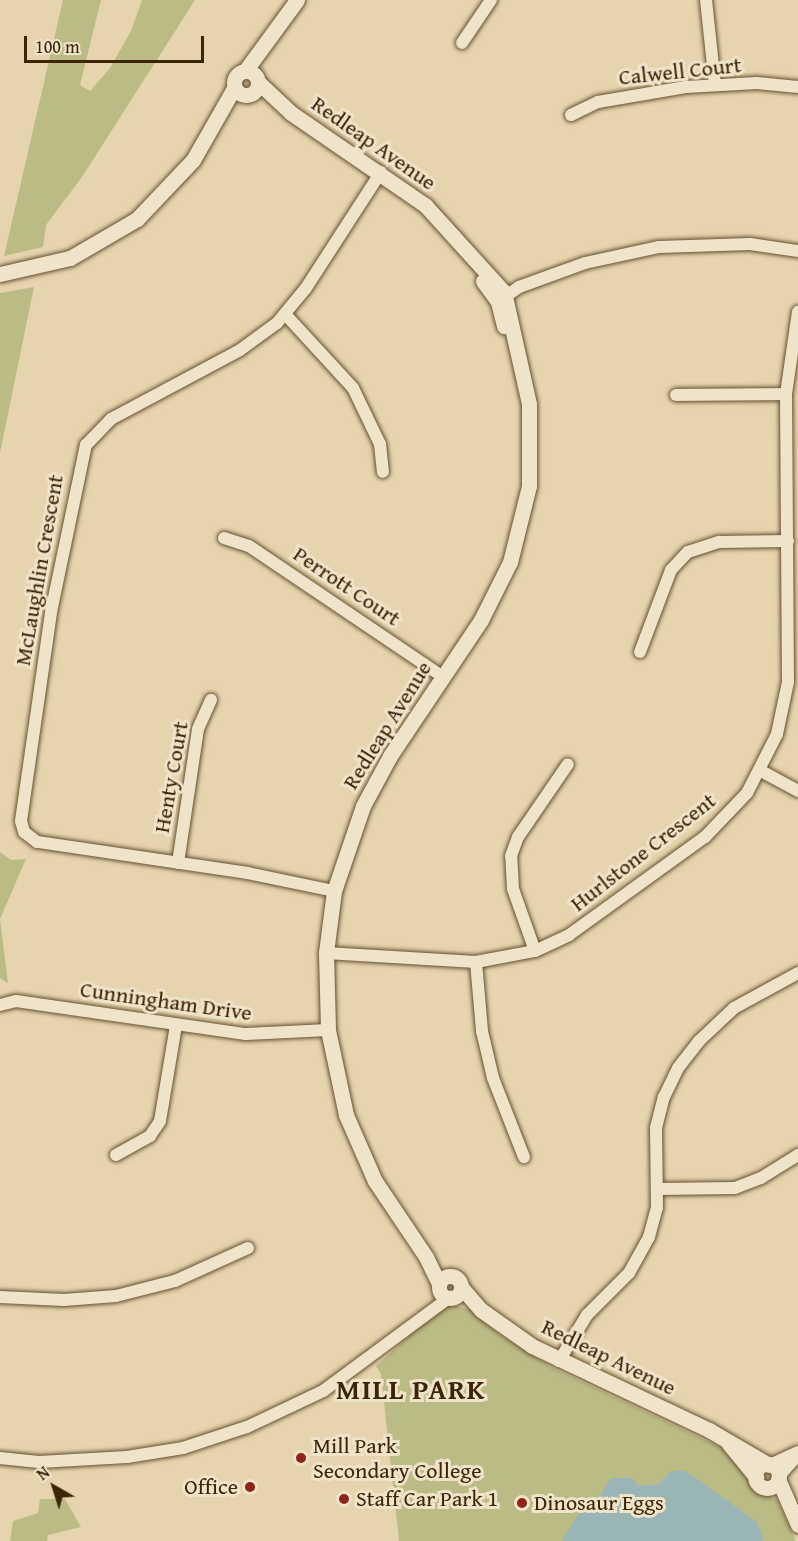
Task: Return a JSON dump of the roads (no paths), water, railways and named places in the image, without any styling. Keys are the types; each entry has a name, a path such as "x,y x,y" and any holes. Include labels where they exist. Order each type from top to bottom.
{"street":[{"path":"241,93 254,93 253,77 272,39 297,0"},
{"path":"462,43 491,0"},
{"path":"706,0 715,84"},
{"path":"241,93 236,75 253,77"},
{"name":"Redleap Avenue","path":"253,77 291,113 381,172 433,212 504,298 506,332 518,352 532,431 525,512 510,562 492,601 377,778 353,831 334,891 326,953 328,1030 335,1072 355,1139 386,1201 448,1289 560,1361 722,1437 773,1475 761,1486 722,1437"},
{"name":"Calwell Court","path":"571,115 598,102 715,84 798,87"},
{"path":"0,274 70,258 124,229 180,177 241,93"},
{"name":"Redleap Avenue","path":"241,93 291,113"},
{"name":"McLaughlin Crescent","path":"334,891 261,875 37,842 21,827 51,612 81,454 103,425 240,350 285,314 306,288 381,172"},
{"path":"504,298 542,279 609,256 676,245 750,244 798,251"},
{"name":"Hurlstone Crescent","path":"326,953 477,962 535,951 589,921 705,837 734,809 761,771 786,698 793,582 788,541 792,438 786,394 798,312"},
{"path":"285,314 353,388 380,444 383,472"},
{"path":"676,395 786,394"},
{"name":"Perrott Court","path":"224,538 249,546 443,677"},
{"path":"640,652 671,570 688,552 719,542 788,541"},
{"name":"Henty Court","path":"178,863 198,729 211,700"},
{"path":"535,951 513,889 511,856 518,837 568,764"},
{"path":"761,771 798,791"},
{"path":"477,962 482,1031 490,1069 524,1157"},
{"path":"560,1361 587,1314 637,1263 654,1222 658,1189 656,1128 664,1096 678,1068 699,1041 734,1008 798,973"},
{"name":"Cunningham Drive","path":"0,1005 16,1001 246,1034 328,1030"},
{"path":"116,1155 150,1136 160,1121 176,1025"},
{"path":"658,1189 735,1188 761,1178 798,1155"},
{"path":"0,1297 63,1300 116,1296 175,1281 248,1248"},
{"path":"0,1458 108,1459 156,1453 216,1438 276,1415 323,1391 384,1349 422,1316 448,1289"},
{"path":"795,1518 773,1475 798,1454"}],"water":[{"path":"684,1470 757,1522 764,1541 562,1541 582,1508 601,1494 611,1478 632,1478 639,1486 659,1484 670,1472"}],"place":[{"name":"Mill Park Secondary College","path":"301,1458"},
{"name":"Office","path":"250,1487"},
{"name":"Staff Car Park 1","path":"344,1499"},
{"name":"Dinosaur Eggs","path":"522,1503"}],"district":[{"name":"MILL PARK","path":"411,1389"}]}
